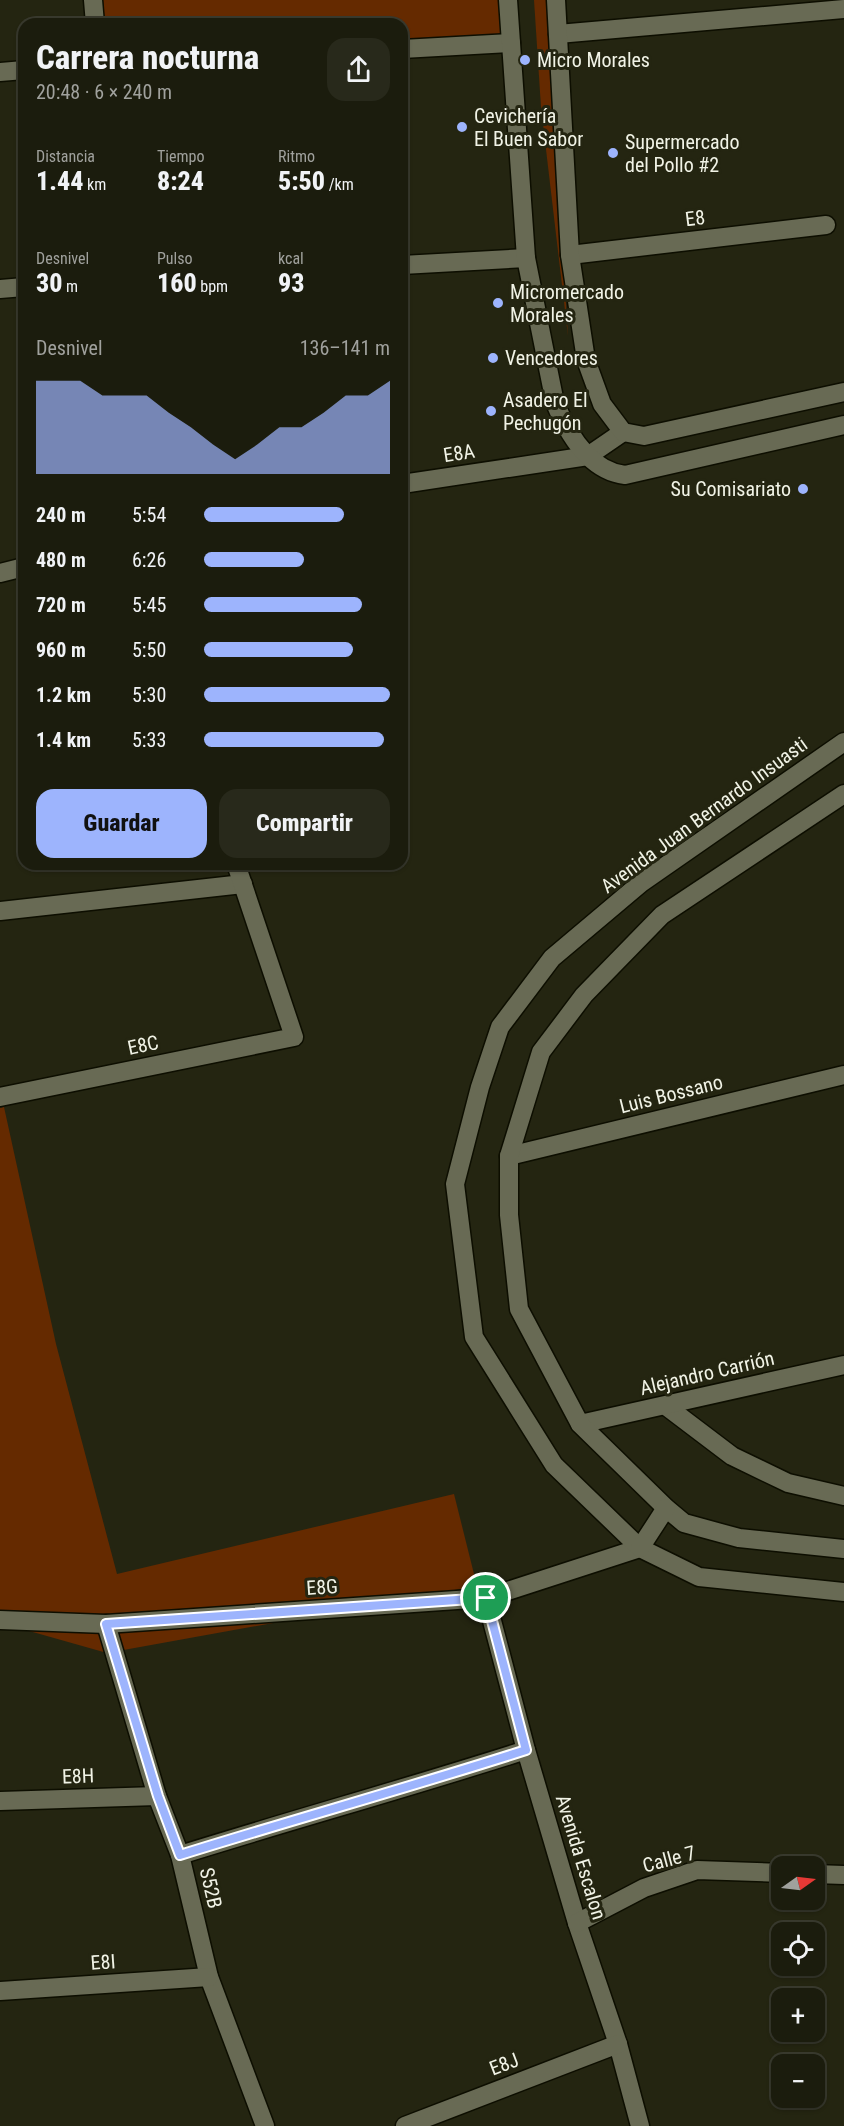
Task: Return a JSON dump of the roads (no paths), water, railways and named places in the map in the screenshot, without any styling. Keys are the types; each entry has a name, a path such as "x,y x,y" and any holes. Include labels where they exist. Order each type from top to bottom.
{"street":[{"path":"93,0 94,18"},
{"path":"508,0 526,258 555,403 565,425 588,456 611,473 625,476 844,425"},
{"path":"556,0 570,255 586,360 602,404 623,432 644,436 844,392"},
{"path":"558,34 844,9"},
{"path":"408,49 511,43"},
{"path":"0,72 18,70"},
{"name":"E8","path":"570,255 826,225"},
{"path":"408,265 526,258"},
{"path":"0,289 18,288"},
{"name":"E8A","path":"408,483 588,456 623,432"},
{"path":"0,573 18,568"},
{"name":"Avenida Juan Bernardo Insuasti","path":"844,742 641,884 552,958 500,1027 477,1098 455,1184 474,1337 554,1464 640,1548 699,1577 844,1592"},
{"path":"844,794 662,915 584,995 542,1052 509,1156 509,1215 519,1309 580,1424 684,1523 739,1538 844,1549"},
{"path":"0,911 243,884 238,870"},
{"name":"E8C","path":"0,1097 294,1037 243,884"},
{"name":"Luis Bossano","path":"509,1156 844,1075"},
{"name":"Alejandro Carrión","path":"580,1424 844,1365"},
{"path":"666,1406 732,1456 788,1483 844,1496"},
{"path":"640,1548 666,1508"},
{"name":"E8G","path":"0,1620 106,1624 486,1598 640,1548"},
{"name":"Avenida Escalon","path":"486,1598 526,1750 577,1923 618,2044 640,2126"},
{"name":"S52B","path":"106,1624 158,1796 180,1855 208,1977 265,2126"},
{"path":"180,1855 291,1820 434,1780 526,1750"},
{"name":"E8H","path":"0,1801 158,1796"},
{"name":"Calle 7","path":"577,1923 644,1888 697,1870 771,1873"},
{"path":"825,1874 844,1875"},
{"name":"E8I","path":"0,1991 208,1977"},
{"name":"E8J","path":"405,2126 618,2044"}],"place":[{"name":"Micro Morales","path":"525,60"},
{"name":"Cevichería El Buen Sabor","path":"462,127"},
{"name":"Supermercado del Pollo #2","path":"613,153"},
{"name":"Micromercado Morales","path":"498,303"},
{"name":"Vencedores","path":"493,358"},
{"name":"Asadero El Pechugón","path":"491,411"},
{"name":"Su Comisariato","path":"803,489"}]}
